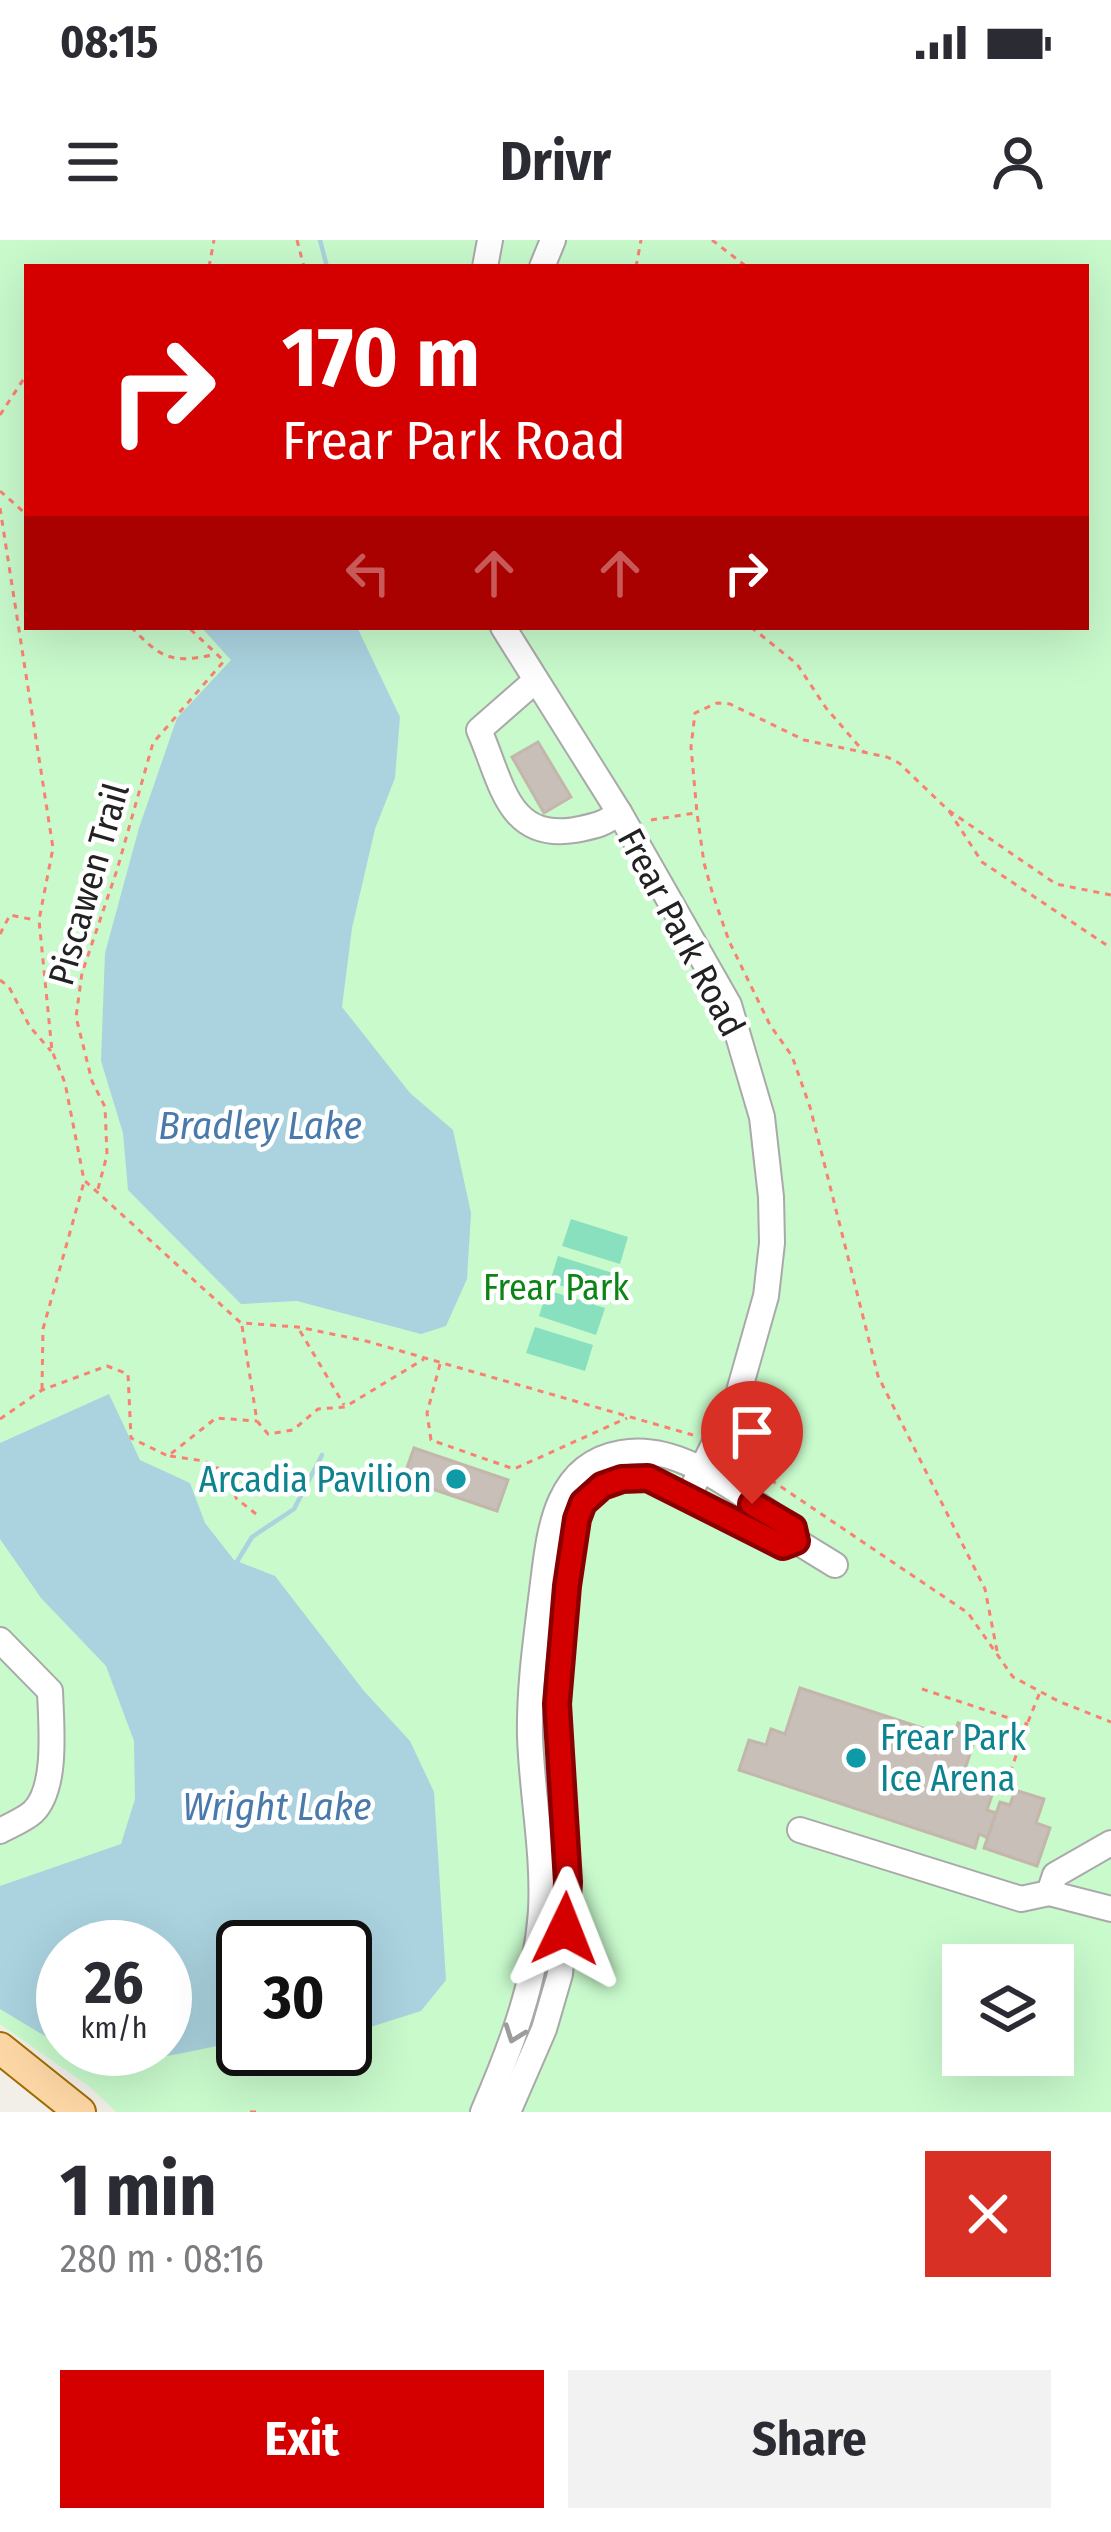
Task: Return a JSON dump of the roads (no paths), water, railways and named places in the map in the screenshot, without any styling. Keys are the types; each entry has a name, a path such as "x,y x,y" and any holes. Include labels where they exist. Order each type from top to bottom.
{"main road":[{"path":"0,2048 80,2112"}],"street":[{"name":"Frear Park Road","path":"505,630 627,817 729,1006 754,1084 769,1167 772,1243 758,1337 738,1395 688,1497"},
{"path":"535,681 479,730 517,818 548,834 627,817"},
{"path":"483,2112 520,2017 538,1940 541,1872 530,1712 553,1518 574,1477 600,1459 640,1451 684,1460 793,1528 796,1541 835,1565"},
{"path":"508,2112 544,2029 563,1951 568,1882 557,1704 577,1519 594,1491 622,1479 648,1478 783,1546 796,1541"},
{"path":"0,1640 50,1691 51,1762 40,1803 31,1814 0,1831"},
{"path":"800,1830 1021,1899 1049,1894 1111,1909"},
{"path":"1049,1894 1054,1875 1111,1843"}],"water":[{"name":"Bradley Lake","path":"204,630 358,630 400,717 395,778 375,829 352,928 342,1007 410,1093 453,1130 471,1213 467,1279 446,1326 421,1334 297,1301 241,1304 128,1190 123,1133 101,1061 105,953 139,828 177,718 231,660"},
{"name":"Wright Lake","path":"109,1394 140,1460 190,1483 205,1523 234,1560 275,1576 364,1691 410,1741 434,1792 446,1980 421,2011 372,2026 372,1920 216,1920 216,2046 192,2051 192,1920 36,1920 36,2031 0,2009 0,1886 121,1844 135,1799 134,1741 106,1666 41,1598 0,1539 0,1443"}],"waterway":[{"path":"320,240 326,264"},
{"path":"235,1565 252,1537 294,1509 322,1455"}],"place":[{"name":"Arcadia Pavilion","path":"456,1479"},
{"name":"Frear Park Ice Arena","path":"856,1758"}],"park label":[{"name":"Frear Park","path":"556,1287"}]}
